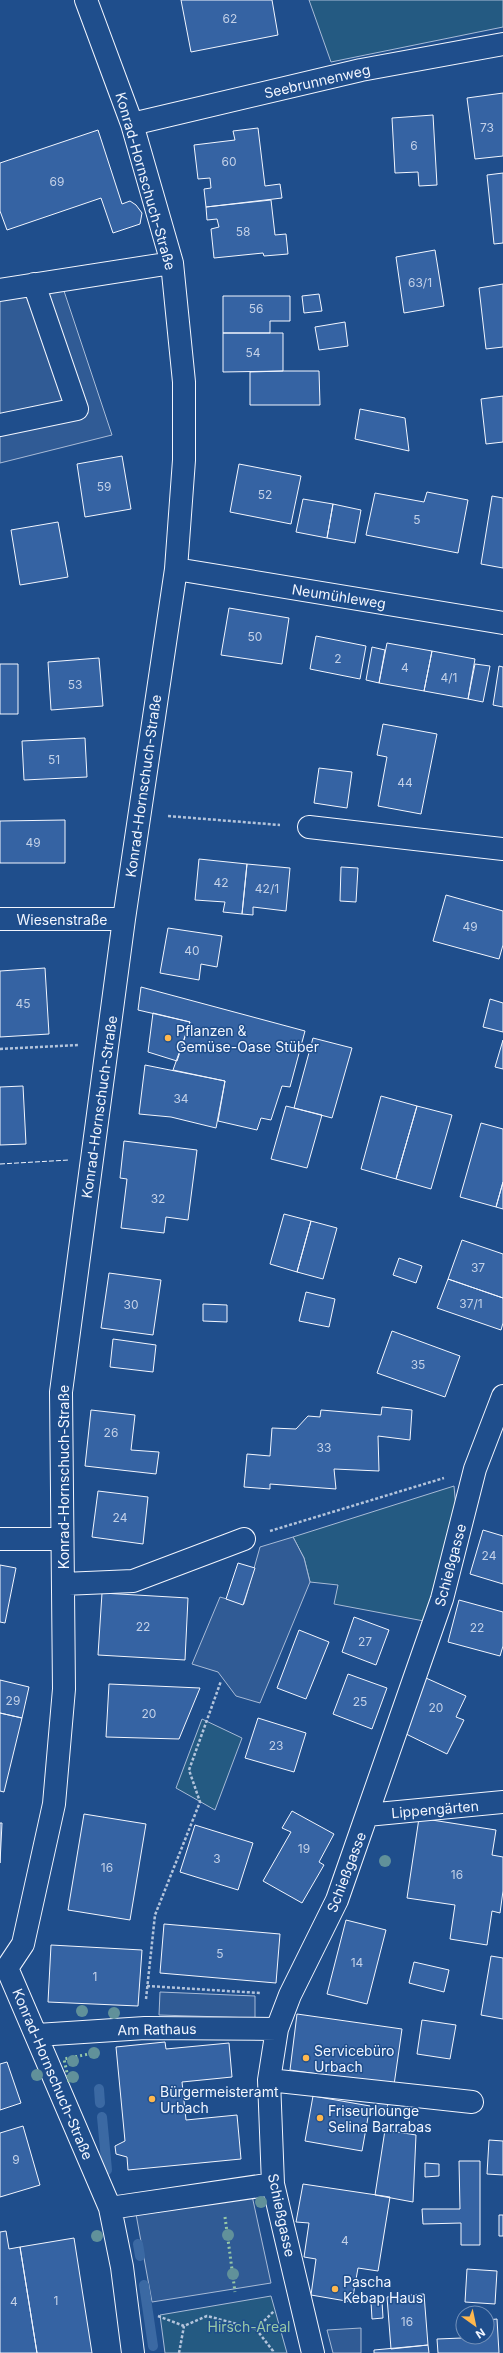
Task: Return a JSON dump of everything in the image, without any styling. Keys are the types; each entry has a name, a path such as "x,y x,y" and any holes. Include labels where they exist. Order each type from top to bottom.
{"street":[{"name":"Konrad-Hornschuch-Straße","path":"86,0 132,124 172,263 184,382 184,460 176,569 124,919 60,1392 64,1689 54,1804 23,1944 4,1970 37,2035 110,2208 122,2267 133,2353"},
{"name":"Seebrunnenweg","path":"132,124 361,70 503,44"},
{"path":"0,290 172,263"},
{"path":"0,426 77,409 34,284"},
{"name":"Neumühleweg","path":"176,569 503,623"},
{"path":"309,827 503,849"},
{"name":"Wiesenstraße","path":"0,919 124,919"},
{"name":"Schießgasse","path":"313,2353 273,2184 268,2080 277,2029 290,1995 337,1900 442,1599 475,1469 497,1425 503,1396"},
{"path":"0,1539 61,1539"},
{"name":"Konrad-Hornschuch-Straße","path":"63,1584 133,1581 244,1540"},
{"name":"Lippengärten","path":"367,1815 503,1802"},
{"name":"Am Rathaus","path":"37,2035 145,2028 277,2029"},
{"path":"268,2080 472,2102"},
{"path":"110,2208 273,2184"}],"path":[{"path":"139,814 309,827"},
{"path":"0,1049 107,1043"},
{"path":"244,1540 475,1469"},
{"path":"145,2028 147,1986 155,1915 200,1802 189,1770 221,1681"},
{"path":"147,1986 290,1995"},
{"path":"256,2329 298,2289"},
{"path":"156,2315 184,2326 207,2316 256,2329 273,2353"},
{"path":"179,2353 184,2326"}],"green space":[{"path":"309,0 503,0 503,27 331,62"},
{"path":"454,1486 456,1509 424,1621 334,1604 338,1585 310,1582 304,1558 293,1537"},
{"path":"202,1719 242,1738 215,1810 176,1788"},
{"name":"Hirsch-Areal","path":"271,2296 287,2353 165,2353 160,2315"}],"shaded area":[{"path":"60,279 112,435 0,463 0,290"},
{"path":"293,1537 304,1558 310,1582 260,1703 236,1696 218,1672 192,1664 220,1597 244,1604 260,1547"},
{"path":"160,1992 255,1996 255,2018 159,2015"},
{"path":"251,2191 271,2283 152,2302 136,2214"},
{"path":"361,2328 361,2353 333,2353 327,2330"}],"building":[{"path":"181,0 272,0 278,35 191,52"},
{"path":"503,93 503,156 475,159 467,98"},
{"path":"433,115 437,185 419,186 418,172 395,173 392,118"},
{"path":"258,128 265,186 280,184 282,198 206,207 204,189 211,188 210,178 198,179 194,145 235,140 233,131"},
{"path":"98,130 122,204 130,201 136,205 142,213 140,224 113,233 101,198 7,230 0,211 0,163"},
{"path":"503,173 503,243 494,244 487,175"},
{"path":"271,200 275,235 286,234 288,254 264,256 263,253 214,258 211,229 219,227 217,219 207,220 206,207"},
{"path":"435,250 444,306 404,313 396,257"},
{"path":"503,284 503,347 486,349 479,288"},
{"path":"319,294 322,311 304,313 302,296"},
{"path":"223,296 290,296 290,321 270,321 270,333 223,333"},
{"path":"345,322 348,346 319,350 315,327"},
{"path":"223,333 283,333 283,371 223,372"},
{"path":"319,371 320,405 250,405 250,372"},
{"path":"503,396 503,442 486,444 481,399"},
{"path":"360,409 405,418 409,451 355,439"},
{"path":"122,456 131,509 85,517 77,464"},
{"path":"239,464 301,476 291,524 230,512"},
{"path":"427,492 468,500 458,553 366,535 375,493 424,502"},
{"path":"492,496 503,498 503,568 481,564"},
{"path":"303,499 333,504 327,538 296,532"},
{"path":"333,504 361,510 355,543 327,538"},
{"path":"58,522 68,577 20,585 11,530"},
{"path":"229,608 289,618 282,664 221,655"},
{"path":"316,636 366,646 360,679 310,669"},
{"path":"387,643 432,651 424,691 379,683"},
{"path":"372,647 385,650 379,683 366,680"},
{"path":"432,651 475,659 468,699 424,691"},
{"path":"99,658 103,706 51,710 48,662"},
{"path":"0,664 18,664 18,714 0,714"},
{"path":"475,664 490,666 483,702 468,699"},
{"path":"499,666 503,667 503,707 493,705"},
{"path":"383,724 437,734 421,814 378,806 387,757 377,755"},
{"path":"85,738 87,777 24,780 22,741"},
{"path":"319,768 352,772 347,808 314,803"},
{"path":"65,820 65,863 0,863 0,821"},
{"path":"199,859 247,864 242,914 223,912 225,902 195,900"},
{"path":"247,864 290,868 286,911 253,907 253,915 242,914"},
{"path":"341,867 358,868 356,902 340,901"},
{"path":"446,895 503,911 503,945 499,959 433,941"},
{"path":"168,928 222,936 217,967 201,964 199,980 160,973"},
{"path":"45,968 49,1034 0,1037 0,971"},
{"path":"141,987 305,1031 290,1087 282,1086 271,1120 261,1118 257,1130 218,1121 225,1081 173,1070 190,1022 138,1010"},
{"path":"490,999 503,1003 503,1032 483,1027"},
{"path":"153,1013 190,1022 177,1061 148,1052"},
{"path":"313,1038 352,1048 332,1118 294,1108"},
{"path":"503,1040 503,1069 495,1067"},
{"path":"145,1065 225,1081 216,1128 171,1117 139,1114"},
{"path":"23,1086 26,1144 0,1145 0,1087"},
{"path":"381,1096 417,1106 396,1179 361,1169"},
{"path":"286,1106 322,1115 307,1168 271,1159"},
{"path":"417,1106 452,1115 431,1189 396,1179"},
{"path":"481,1123 503,1129 503,1182 496,1207 460,1197"},
{"path":"124,1141 197,1150 188,1220 166,1217 164,1233 121,1228 127,1179 120,1178"},
{"path":"503,1182 503,1209 496,1207"},
{"path":"284,1214 311,1221 297,1272 270,1264"},
{"path":"311,1221 337,1228 323,1279 297,1272"},
{"path":"462,1240 503,1254 503,1298 448,1279"},
{"path":"399,1258 422,1266 416,1283 393,1275"},
{"path":"109,1273 161,1280 153,1335 101,1328"},
{"path":"448,1279 503,1298 503,1323 501,1330 437,1308"},
{"path":"306,1292 335,1299 329,1327 299,1321"},
{"path":"203,1304 227,1305 227,1322 203,1321"},
{"path":"392,1331 460,1356 445,1397 377,1373"},
{"path":"113,1339 156,1345 153,1372 110,1367"},
{"path":"382,1407 412,1410 410,1440 378,1436 379,1471 334,1469 336,1489 270,1484 270,1489 244,1487 247,1454 270,1456 272,1428 296,1429 308,1416 320,1417 321,1410 381,1415"},
{"path":"91,1410 135,1415 131,1450 159,1452 156,1474 85,1466"},
{"path":"98,1491 148,1497 143,1544 92,1537"},
{"path":"483,1530 503,1536 503,1584 470,1574"},
{"path":"238,1563 255,1568 243,1605 226,1599"},
{"path":"0,1565 16,1568 5,1623 0,1622"},
{"path":"102,1593 188,1598 185,1660 98,1655"},
{"path":"459,1600 503,1612 503,1646 500,1656 448,1642"},
{"path":"354,1617 389,1630 376,1665 342,1652"},
{"path":"299,1630 329,1642 306,1699 277,1688"},
{"path":"348,1674 387,1688 372,1729 333,1714"},
{"path":"426,1678 466,1696 456,1717 464,1720 447,1754 400,1731"},
{"path":"0,1680 29,1687 22,1718 0,1713"},
{"path":"109,1684 200,1688 179,1739 106,1737"},
{"path":"0,1713 22,1718 4,1792 0,1791"},
{"path":"258,1718 306,1733 294,1772 245,1758"},
{"path":"292,1811 334,1834 319,1862 324,1865 302,1903 263,1881 291,1832 282,1828"},
{"path":"84,1814 146,1824 130,1920 68,1910"},
{"path":"419,1818 496,1830 492,1855 503,1857 503,1891 500,1913 492,1911 487,1945 450,1939 455,1905 407,1898"},
{"path":"0,1823 2,1823 0,1863"},
{"path":"195,1825 253,1843 238,1890 180,1872"},
{"path":"346,1920 386,1930 367,2004 327,1994"},
{"path":"164,1924 280,1934 276,1983 160,1973"},
{"path":"51,1945 142,1950 138,2006 48,2002"},
{"path":"491,1956 503,1958 503,2019 481,2015"},
{"path":"414,1962 449,1970 444,1992 409,1983"},
{"path":"297,2014 402,2029 394,2085 290,2070"},
{"path":"422,2020 456,2025 450,2059 417,2054"},
{"name":"Bürgermeisteramt Urbach","path":"165,2042 166,2049 229,2043 232,2077 182,2082 186,2120 237,2115 241,2159 128,2170 127,2157 116,2154 115,2146 125,2141 116,2047"},
{"path":"7,2062 21,2103 0,2110 0,2064"},
{"path":"313,2096 370,2106 362,2151 305,2141"},
{"path":"377,2102 388,2104 385,2116 374,2114"},
{"path":"23,2126 40,2185 0,2197 0,2133"},
{"path":"385,2130 416,2135 413,2202 375,2195"},
{"path":"489,2140 503,2141 503,2175 487,2174"},
{"path":"459,2161 480,2161 480,2245 461,2245 461,2223 423,2224 422,2209 460,2209"},
{"path":"425,2163 439,2164 439,2176 425,2177"},
{"path":"303,2184 390,2197 378,2271 358,2268 352,2302 311,2295 316,2259 304,2257 309,2223 296,2222"},
{"path":"499,2215 503,2215 503,2236 499,2236"},
{"path":"6,2231 9,2249 20,2247 37,2353 0,2353 0,2232"},
{"path":"74,2238 92,2353 37,2353 20,2247"},
{"path":"467,2269 497,2271 495,2304 465,2302"},
{"path":"424,2294 428,2345 391,2349 387,2297"},
{"path":"382,2301 383,2318 372,2319 371,2302"},
{"path":"495,2319 497,2319 499,2353 438,2353 437,2339 455,2338 455,2345 495,2345"},
{"path":"428,2345 429,2353 374,2353 374,2350"}],"waterway":[{"path":"99,2089 100,2103"},
{"path":"102,2117 107,2170"},
{"path":"138,2244 140,2256"},
{"path":"144,2285 153,2346"}],"hedge":[{"path":"69,2082 64,2059 99,2052"},
{"path":"225,2217 235,2292"}],"fence":[{"path":"0,1164 69,1160"}],"place":[{"name":"Pflanzen & Gemüse-Oase Stüber","path":"168,1038"},
{"name":"Servicebüro Urbach","path":"306,2058"},
{"name":"Bürgermeisteramt Urbach","path":"152,2099"},
{"name":"Friseurlounge Selina Barrabas","path":"320,2118"},
{"name":"Pascha Kebap Haus","path":"335,2289"}]}
